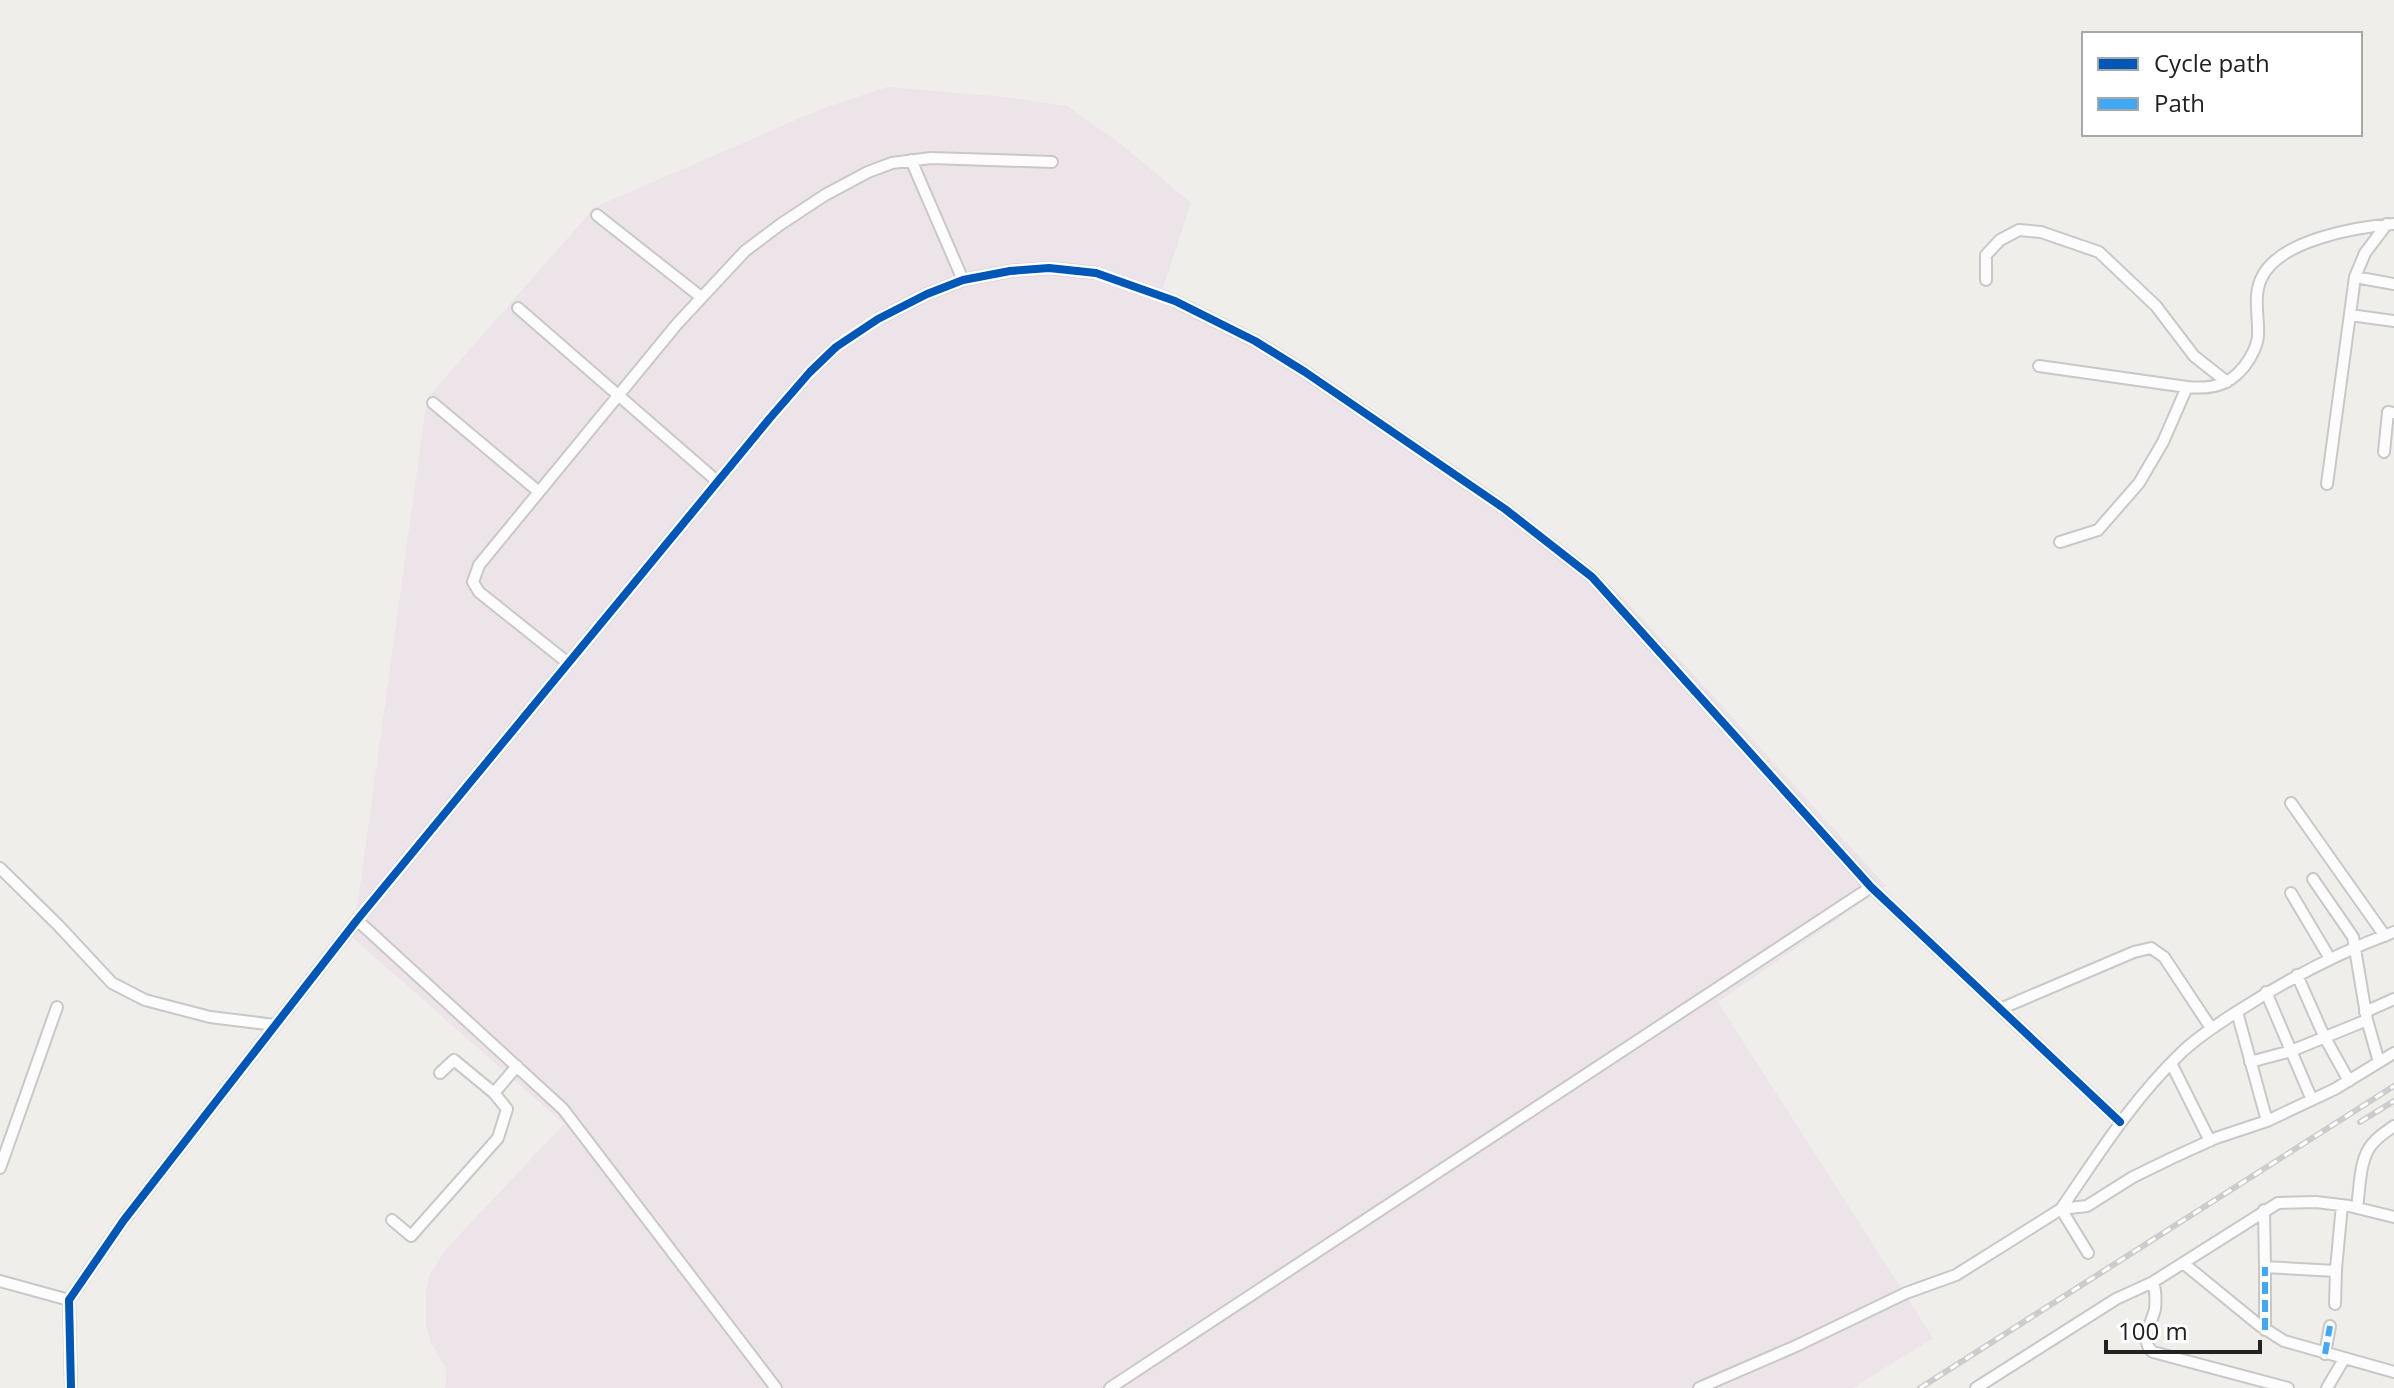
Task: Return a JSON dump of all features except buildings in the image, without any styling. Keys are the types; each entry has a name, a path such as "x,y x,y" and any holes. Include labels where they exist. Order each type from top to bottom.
{"street":[{"path":"568,663 479,592 473,582 479,565 701,297 745,251 825,195 892,163 931,158 1052,162"},
{"path":"911,160 963,280"},
{"path":"597,215 701,297"},
{"path":"2327,484 2355,277 2365,253 2390,224"},
{"path":"2039,366 2205,389 2227,382 2242,372 2254,351 2258,339 2256,297 2261,278 2271,265 2310,241 2336,233 2390,224"},
{"path":"1986,280 1986,255 2000,240 2019,230 2041,232 2099,252 2156,306 2194,356 2227,382"},
{"path":"71,1388 69,1300 124,1220 357,920 800,384 836,347 878,319 963,280 1010,271 1049,268 1096,273 1175,301 1255,341 1305,372 1505,509 1592,577 1871,887 2120,1122"},
{"path":"2355,277 2394,284"},
{"path":"518,308 718,482"},
{"path":"2350,315 2394,321"},
{"path":"2060,542 2098,530 2139,483 2163,442 2187,387"},
{"path":"433,403 539,492"},
{"path":"2384,452 2388,412 2394,413"},
{"path":"1699,1388 1906,1293 1956,1275 2061,1209 2120,1122 2182,1052 2211,1028 2266,992 2329,957 2389,934 2291,803"},
{"path":"0,868 112,983 145,1000 210,1017 275,1025"},
{"path":"2313,879 2348,930 2355,946 2366,1016 2379,1062"},
{"path":"1110,1388 1871,887"},
{"path":"2291,893 2329,957"},
{"path":"357,920 563,1109 776,1388"},
{"path":"2000,1009 2134,952 2151,948 2164,957 2211,1028"},
{"path":"2297,975 2324,1036 2349,1081"},
{"path":"2266,992 2312,1100"},
{"path":"2250,1062 2291,1051 2366,1016 2394,999"},
{"path":"0,1168 57,1007"},
{"path":"2237,1012 2267,1121"},
{"path":"2061,1209 2087,1206 2133,1177 2210,1141 2267,1121 2312,1100 2394,1053"},
{"path":"392,1220 411,1236 498,1138 507,1109 494,1093 454,1060 440,1073"},
{"path":"2171,1063 2210,1141"},
{"path":"494,1093 517,1066"},
{"path":"2357,1208 2369,1149 2394,1126"},
{"path":"1976,1388 2116,1299 2153,1282 2278,1203 2342,1205 2394,1217"},
{"path":"2335,1304 2342,1205"},
{"path":"2061,1209 2088,1253"},
{"path":"2264,1210 2265,1330"},
{"path":"2183,1263 2265,1330 2284,1341 2394,1372"},
{"path":"2265,1267 2336,1271"},
{"path":"0,1281 69,1300"},
{"path":"2153,1282 2155,1309 2146,1340 2153,1352 2288,1388"},
{"path":"2325,1354 2330,1326"},
{"path":"2327,1388 2344,1359"},
{"path":"1987,1388 1998,1375"}],"shaded area":[{"path":"887,87 1006,97 1067,106 1121,144 1191,203 1163,288 1257,335 1312,368 1477,482 1593,570 1623,597 1886,886 1718,1002 1933,1338 1853,1388 445,1388 447,1370 433,1347 426,1327 429,1275 446,1249 564,1124 353,938 427,398 595,207 821,109"}],"railway":[{"path":"1920,1388 2394,1086"},
{"path":"2360,1122 2394,1101"}],"marked path":[{"path":"2265,1267 2265,1330"},
{"path":"2325,1354 2330,1326"}],"cycle path":[{"path":"71,1388 69,1300 124,1220 357,920 770,418 836,347 878,319 963,280 1010,271 1049,268 1096,273 1175,301 1255,341 1305,372 1505,509 1592,577 1871,887 2120,1122"}]}
